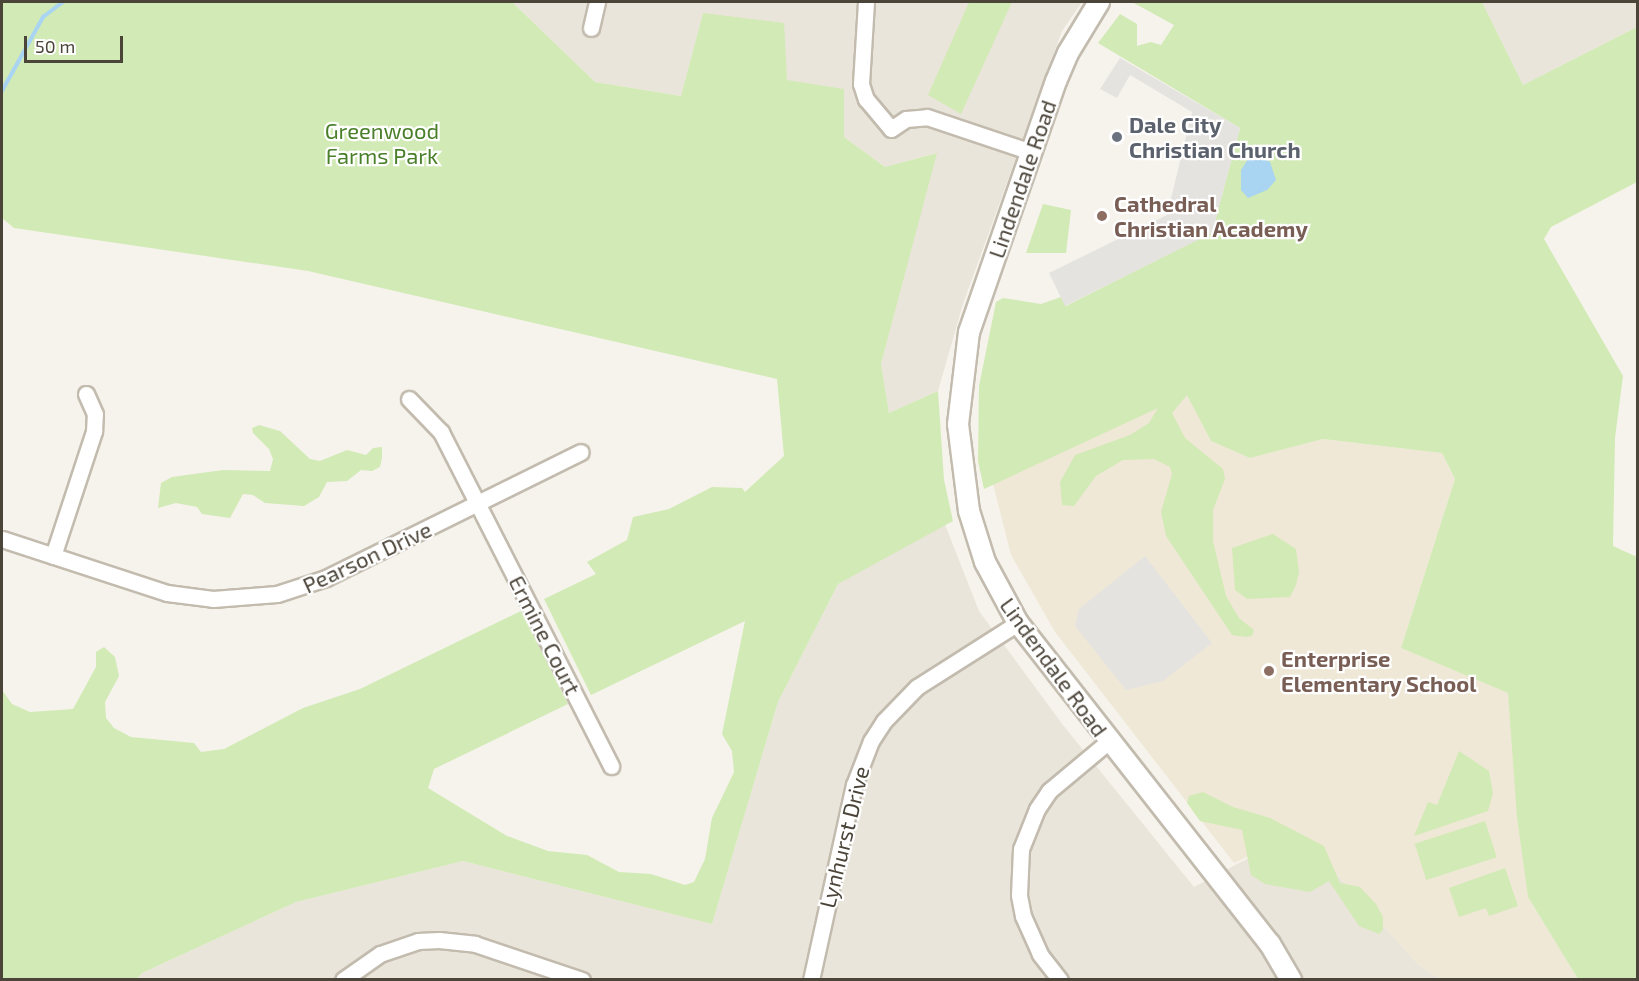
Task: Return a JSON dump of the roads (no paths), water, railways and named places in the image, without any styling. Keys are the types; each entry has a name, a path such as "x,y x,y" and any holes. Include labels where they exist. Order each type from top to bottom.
{"street":[{"path":"591,28 597,2"},
{"path":"866,2 861,84 866,99 891,129 906,119 927,117 1031,152"},
{"name":"Lindendale Road","path":"1099,2 1068,53 969,332 958,413 960,459 976,537 1018,623 1270,944 1291,980"},
{"path":"53,556 94,430 95,414 86,394"},
{"name":"Ermine Court","path":"409,399 441,432 611,766"},
{"name":"Pearson Drive","path":"2,539 166,593 213,599 252,598 297,590 326,578 581,452"},
{"name":"Lynhurst Drive","path":"811,980 854,785 871,741 884,721 917,687 1018,623"},
{"path":"1060,980 1040,954 1023,916 1018,878 1021,849 1032,819 1049,791 1109,741"},
{"path":"343,980 380,954 409,944 439,940 475,944 582,980"}],"water":[{"path":"1257,154 1270,162 1276,180 1267,190 1248,198 1241,190 1241,170 1250,156"}],"waterway":[{"path":"2,91 43,17 63,2"}],"place":[{"name":"Dale City Christian Church","path":"1117,137"},
{"name":"Cathedral Christian Academy","path":"1102,216"},
{"name":"Enterprise Elementary School","path":"1269,671"}],"park label":[{"name":"Greenwood Farms Park","path":"382,142"}]}
